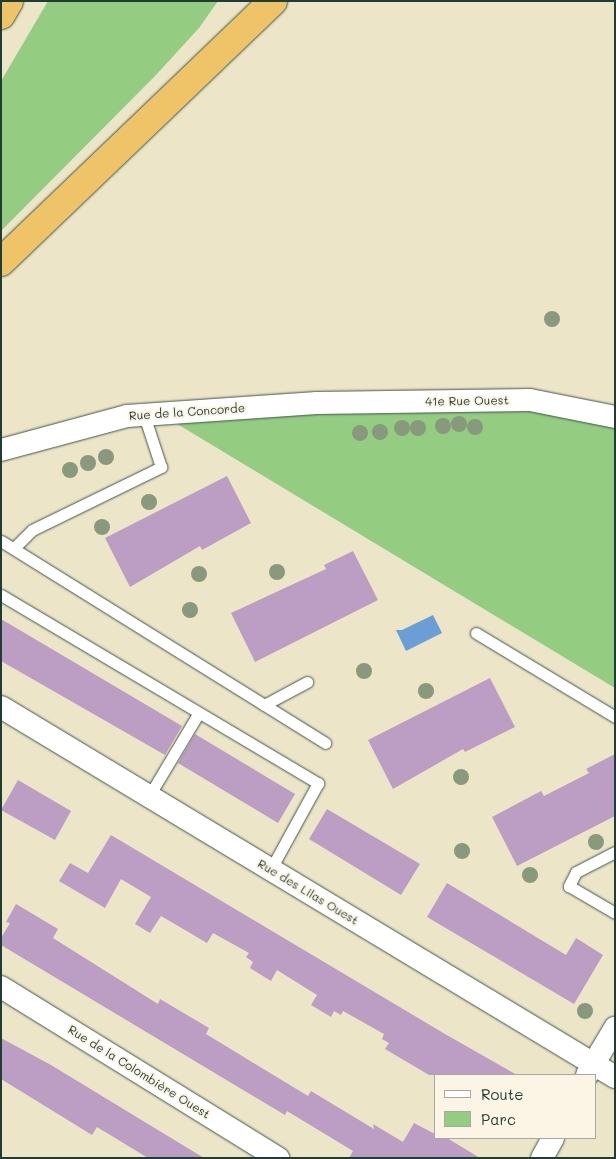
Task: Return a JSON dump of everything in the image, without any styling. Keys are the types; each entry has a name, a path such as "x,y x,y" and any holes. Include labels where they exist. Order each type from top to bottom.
{"highway":[{"path":"1,15 9,1"},
{"path":"219,50 244,1"},
{"path":"1,262 219,50 273,1"}],"street":[{"name":"41e Rue Ouest","path":"317,403 530,400 615,417"},
{"name":"Rue de la Concorde","path":"1,450 127,416 317,403"},
{"name":"Rue des Lilas Ouest","path":"1,707 271,869 590,1070 615,1077"},
{"name":"Rue de la Colombière Ouest","path":"1,987 278,1158"},
{"path":"590,1070 615,1028"},
{"path":"542,1158 552,1139"}],"lane":[{"path":"14,548 32,530 161,467 144,415"},
{"path":"1,540 325,743"},
{"path":"1,595 198,714 318,783 271,869"},
{"path":"476,633 615,716"},
{"path":"264,705 307,682"},
{"path":"149,796 198,714"},
{"path":"615,852 576,872 568,886 615,913"}],"green space":[{"path":"48,1 218,1 199,28 156,75 1,231 1,81"},
{"path":"530,400 615,417 615,688 159,413"}],"water":[{"path":"433,615 442,633 406,651 396,630 402,630"}],"building":[{"path":"227,476 251,523 202,550 200,546 130,587 105,538"},
{"path":"353,551 378,600 255,662 231,613 326,569 324,565"},
{"path":"1,619 182,726 165,755 1,661"},
{"path":"490,678 515,727 465,752 463,749 393,789 368,740"},
{"path":"195,734 295,794 278,823 178,763"},
{"path":"615,754 615,816 517,866 492,817 541,791 544,796 589,773 586,769"},
{"path":"18,780 71,811 55,840 1,810"},
{"path":"327,809 420,864 401,895 309,839"},
{"path":"111,835 515,1074 429,1075 385,1049 389,1043 382,1039 384,1034 343,1011 341,1015 334,1011 331,1017 311,1005 317,995 277,970 271,981 250,968 253,962 246,957 249,953 213,933 207,943 161,916 150,933 135,924 151,897 121,879 105,908 59,881 70,863 88,873"},
{"path":"447,883 566,955 576,938 603,955 574,1004 427,917"},
{"path":"16,904 58,929 53,938 158,1004 160,999 209,1028 206,1034 308,1096 311,1091 374,1129 373,1124 403,1142 414,1123 434,1133 434,1139 449,1139 480,1158 349,1158 353,1151 287,1111 285,1115 1,945 1,938 10,923 6,922"},
{"path":"1,1038 51,1065 204,1158 148,1158 97,1127 92,1135 1,1079"}]}
